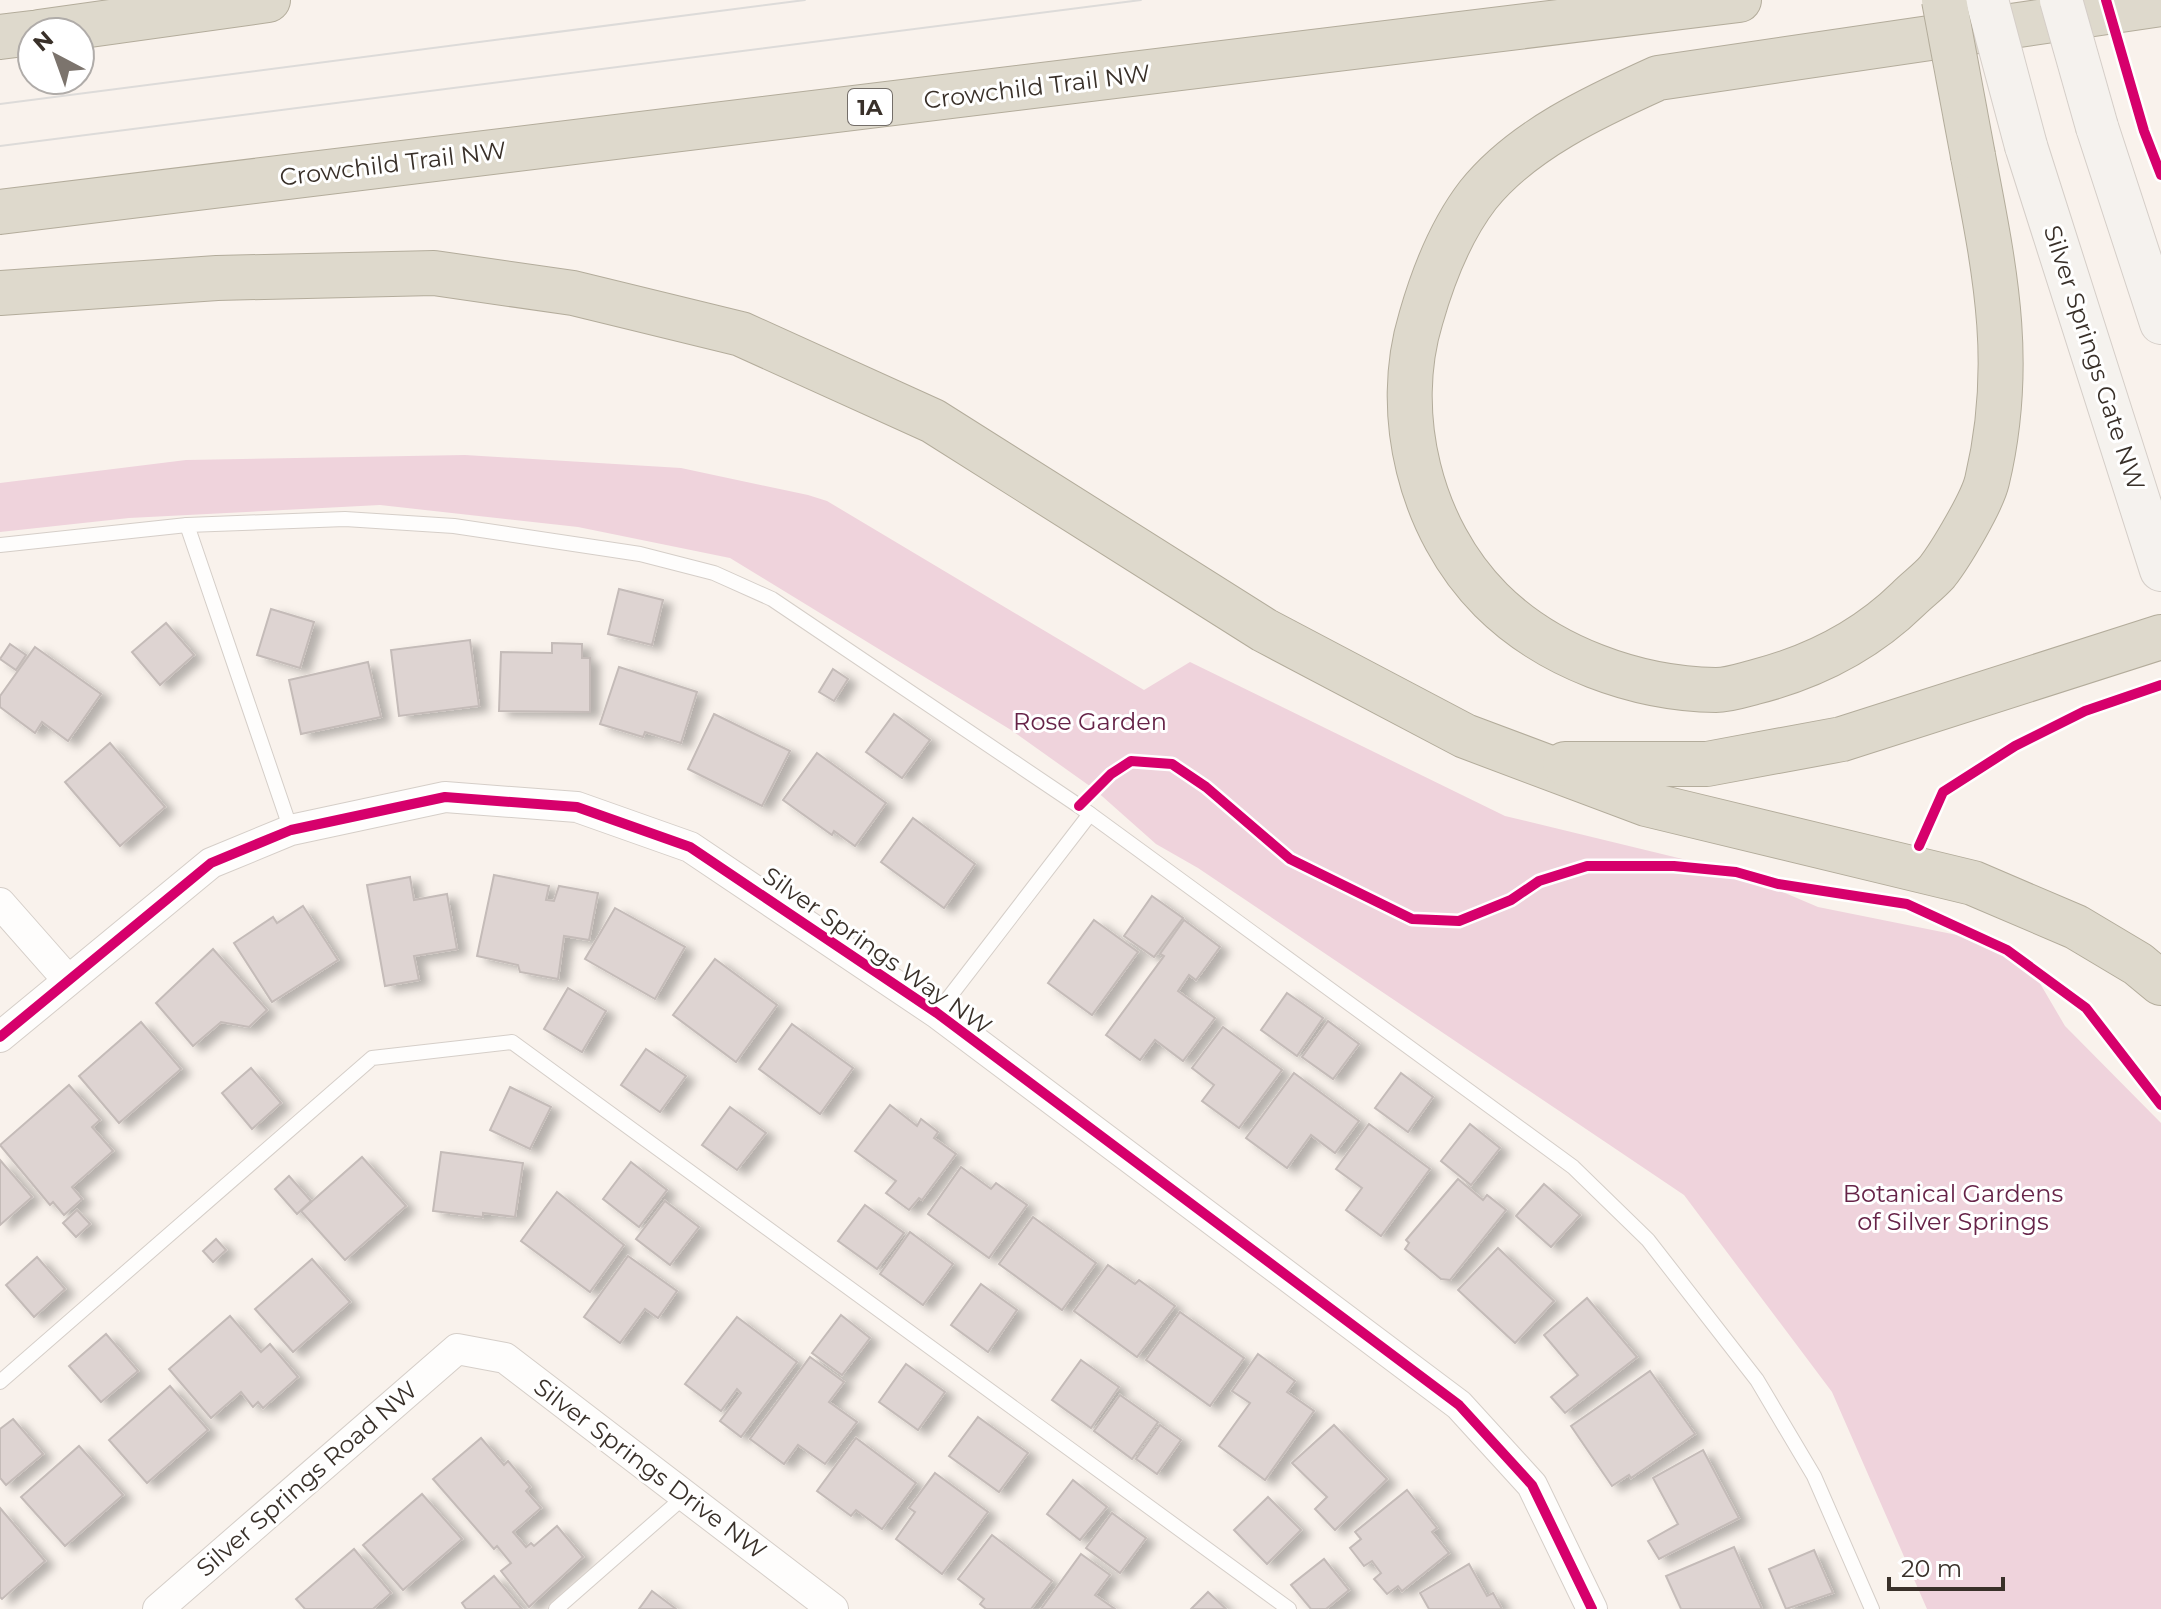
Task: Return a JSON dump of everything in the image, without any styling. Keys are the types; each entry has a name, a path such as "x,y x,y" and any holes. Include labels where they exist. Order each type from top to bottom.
{"highway":[{"path":"96,24 268,0"},
{"name":"Crowchild Trail NW","path":"0,212 1739,0"},
{"path":"1944,0 1973,156 2000,294 2003,381 1986,485 1938,571 1877,629 1799,671 1719,690 1625,678 1551,645 1491,600 1446,542 1422,481 1408,409 1415,338 1435,271 1478,195 1540,139 1601,103 1658,78 2161,4"},
{"path":"0,293 217,278 434,273 573,293 741,334 933,421 1264,630 1465,736 1646,804 1973,883 2076,927 2138,964 2161,983"},
{"path":"1535,764 1707,764 1842,739 2161,637"}],"street":[{"name":"Silver Springs Gate NW","path":"1987,0 2026,146 2161,570"},
{"path":"2061,0 2097,127 2161,323"},
{"name":"Silver Springs Way NW","path":"0,1037 211,863 291,830 445,797 577,807 690,847 937,1013 1459,1405 1532,1485 1592,1609"},
{"path":"0,903 67,979"},
{"name":"Silver Springs Drive NW","path":"457,1349 505,1358 833,1609"},
{"name":"Silver Springs Road NW","path":"158,1609 457,1349"}],"lane":[{"path":"0,545 187,525 345,519 454,526 640,554 714,573 772,599 1090,814 1573,1167 1648,1240 1757,1380 1814,1476 1872,1609"},
{"path":"187,525 291,830"},
{"path":"937,1013 1090,814"},
{"path":"0,1382 372,1058 512,1042 1289,1609"},
{"path":"556,1609 685,1496"}],"green space":[{"name":"Botanical Gardens of Silver Springs","path":"465,455 681,468 827,501 1144,690 1190,662 1505,816 1736,872 1818,907 1982,940 2038,980 2065,1026 2161,1123 2161,1609 1927,1609 1832,1392 1684,1195 1198,868 1156,844 1094,789 1011,730 730,558 578,527 380,505 129,518 0,532 0,483 186,460"}],"building":[{"path":"619,589 663,600 652,645 608,634"},
{"path":"271,609 314,622 300,668 257,655"},
{"path":"166,623 194,655 160,685 132,652"},
{"path":"470,640 479,706 399,716 391,650"},
{"path":"552,643 582,644 582,658 590,658 590,712 499,711 501,652 552,653"},
{"path":"10,644 26,655 16,670 0,659"},
{"path":"35,647 101,694 68,741 42,722 35,733 0,707 0,696"},
{"path":"368,662 381,717 301,734 289,680"},
{"path":"619,667 697,692 681,743 645,732 643,737 600,724"},
{"path":"833,669 848,679 834,701 819,692"},
{"path":"714,714 790,751 762,806 688,769"},
{"path":"894,714 930,740 902,778 866,752"},
{"path":"110,743 165,807 120,846 65,782"},
{"path":"817,753 886,803 855,846 834,831 832,835 783,800"},
{"path":"913,818 975,864 944,908 881,862"},
{"path":"494,875 549,886 546,900 554,901 559,886 598,893 589,940 564,936 558,979 520,972 518,965 477,956"},
{"path":"410,877 414,900 447,894 457,949 414,956 419,980 385,986 367,885"},
{"path":"1152,896 1183,918 1154,957 1124,936"},
{"path":"303,906 338,960 272,1002 234,943 273,917 277,923"},
{"path":"615,908 685,947 655,999 585,959"},
{"path":"1094,920 1138,952 1092,1015 1048,983"},
{"path":"1184,920 1220,947 1196,980 1189,975 1178,991 1215,1018 1183,1061 1155,1040 1140,1060 1106,1035 1164,956 1160,954"},
{"path":"213,949 267,1010 249,1027 221,1022 193,1046 156,1003"},
{"path":"715,959 777,1005 736,1062 673,1015"},
{"path":"568,988 606,1011 582,1052 544,1029"},
{"path":"1287,993 1323,1018 1297,1056 1261,1030"},
{"path":"1328,1021 1359,1044 1333,1079 1302,1057"},
{"path":"141,1022 181,1069 119,1123 79,1076"},
{"path":"792,1024 853,1068 820,1114 759,1069"},
{"path":"1223,1027 1282,1070 1239,1128 1202,1101 1214,1085 1192,1068"},
{"path":"646,1049 686,1076 660,1112 621,1085"},
{"path":"251,1068 281,1103 252,1129 222,1093"},
{"path":"1294,1073 1359,1121 1335,1153 1311,1135 1287,1168 1246,1138"},
{"path":"1401,1073 1433,1097 1408,1132 1375,1108"},
{"path":"69,1085 100,1120 92,1127 113,1151 72,1187 82,1199 64,1215 53,1202 50,1205 0,1145"},
{"path":"510,1087 551,1107 530,1149 490,1130"},
{"path":"890,1105 917,1126 921,1119 938,1132 934,1138 956,1154 922,1200 919,1198 909,1210 886,1193 896,1181 855,1151"},
{"path":"730,1107 766,1133 737,1170 702,1145"},
{"path":"1369,1124 1430,1169 1381,1236 1346,1210 1362,1188 1336,1169"},
{"path":"1470,1124 1500,1148 1471,1185 1441,1161"},
{"path":"441,1152 523,1163 515,1217 433,1211"},
{"path":"362,1157 406,1206 345,1260 301,1211"},
{"path":"0,1160 32,1197 0,1225"},
{"path":"631,1162 667,1190 639,1227 603,1199"},
{"path":"961,1167 991,1189 996,1183 1027,1205 989,1258 928,1214"},
{"path":"289,1176 311,1201 297,1214 275,1189"},
{"path":"1458,1179 1483,1200 1487,1195 1506,1210 1450,1280 1441,1279 1405,1249 1409,1243 1406,1240"},
{"path":"1544,1184 1580,1215 1551,1247 1516,1216"},
{"path":"557,1192 624,1245 590,1292 521,1241"},
{"path":"665,1201 699,1227 670,1265 636,1239"},
{"path":"865,1205 904,1233 877,1269 838,1241"},
{"path":"77,1210 90,1224 76,1237 63,1223"},
{"path":"1033,1217 1096,1263 1062,1310 999,1264"},
{"path":"910,1232 953,1264 923,1305 880,1274"},
{"path":"216,1239 226,1250 213,1262 203,1251"},
{"path":"1498,1248 1554,1301 1515,1343 1458,1290"},
{"path":"628,1256 677,1291 658,1318 645,1309 620,1343 584,1317"},
{"path":"37,1257 65,1289 34,1317 6,1285"},
{"path":"312,1259 350,1302 293,1352 255,1309"},
{"path":"1108,1265 1135,1284 1139,1280 1175,1306 1137,1357 1074,1311"},
{"path":"981,1284 1017,1310 988,1352 951,1325"},
{"path":"1587,1298 1637,1357 1565,1413 1551,1397 1578,1375 1544,1335"},
{"path":"1180,1312 1244,1358 1210,1406 1146,1360"},
{"path":"841,1315 870,1338 842,1375 812,1353"},
{"path":"230,1316 261,1352 270,1344 298,1377 263,1408 258,1402 253,1407 241,1392 211,1418 169,1369"},
{"path":"737,1317 797,1362 741,1437 720,1421 741,1393 737,1389 721,1411 685,1384"},
{"path":"106,1334 138,1371 101,1402 69,1366"},
{"path":"1258,1354 1295,1381 1287,1392 1314,1411 1265,1480 1219,1446 1250,1403 1232,1391"},
{"path":"810,1357 844,1382 829,1402 857,1422 825,1464 798,1445 784,1464 750,1439"},
{"path":"1081,1360 1119,1387 1091,1428 1052,1400"},
{"path":"906,1364 945,1392 918,1430 879,1402"},
{"path":"1650,1371 1695,1434 1631,1478 1629,1475 1612,1486 1571,1426"},
{"path":"170,1386 208,1430 147,1483 109,1440"},
{"path":"1120,1395 1158,1422 1132,1459 1094,1431"},
{"path":"978,1417 1028,1453 999,1492 949,1456"},
{"path":"13,1419 43,1454 6,1485 0,1478 0,1429"},
{"path":"1160,1425 1181,1440 1157,1474 1136,1459"},
{"path":"1334,1425 1387,1479 1335,1530 1315,1509 1327,1497 1292,1463"},
{"path":"481,1438 504,1465 508,1461 530,1487 526,1491 541,1508 513,1532 526,1547 531,1543 534,1546 557,1526 583,1557 529,1607 501,1571 511,1563 497,1546 494,1549 433,1479"},
{"path":"856,1438 916,1483 882,1529 856,1510 851,1516 817,1491"},
{"path":"79,1446 123,1495 65,1546 21,1497"},
{"path":"1703,1450 1739,1518 1659,1559 1648,1541 1678,1524 1653,1478"},
{"path":"935,1473 988,1512 942,1574 896,1539 915,1512 909,1508"},
{"path":"1073,1480 1107,1507 1080,1540 1047,1514"},
{"path":"1407,1490 1437,1528 1432,1532 1449,1553 1402,1591 1398,1586 1387,1594 1374,1579 1381,1573 1372,1561 1364,1566 1350,1548 1361,1539 1355,1532"},
{"path":"422,1494 462,1539 403,1590 363,1545"},
{"path":"1268,1497 1301,1530 1267,1564 1234,1530"},
{"path":"0,1508 45,1561 2,1599 0,1597"},
{"path":"1112,1513 1146,1538 1120,1573 1086,1548"},
{"path":"992,1535 1052,1581 1031,1609 986,1609 980,1604 984,1599 958,1579"},
{"path":"1734,1547 1762,1609 1681,1609 1666,1576"},
{"path":"354,1549 391,1593 373,1609 305,1609 296,1599"},
{"path":"1814,1550 1833,1593 1786,1609 1769,1569"},
{"path":"1081,1554 1110,1575 1095,1595 1115,1609 1041,1609"},
{"path":"1324,1559 1349,1590 1326,1609 1311,1609 1291,1585"},
{"path":"1469,1564 1487,1596 1493,1593 1502,1609 1429,1609 1420,1593"},
{"path":"494,1576 522,1609 466,1609 462,1603"},
{"path":"652,1591 676,1609 639,1609"},
{"path":"1208,1592 1226,1609 1191,1609"}],"tram line":[{"path":"0,104 805,0"},
{"path":"0,146 1141,0"}],"cycle path":[{"path":"2106,0 2144,131 2161,175"},
{"path":"1919,846 1943,792 2015,746 2085,711 2161,685"},
{"path":"1079,806 1111,774 1131,761 1172,764 1206,787 1290,859 1412,919 1459,921 1511,900 1539,881 1587,866 1674,866 1736,872 1778,884 1907,904 2007,950 2086,1008 2161,1105"},
{"path":"0,1037 211,863 291,830 445,797 577,807 690,847 937,1013 1459,1405 1532,1485 1592,1609"}],"park label":[{"name":"Rose Garden","path":"1090,722"}]}
